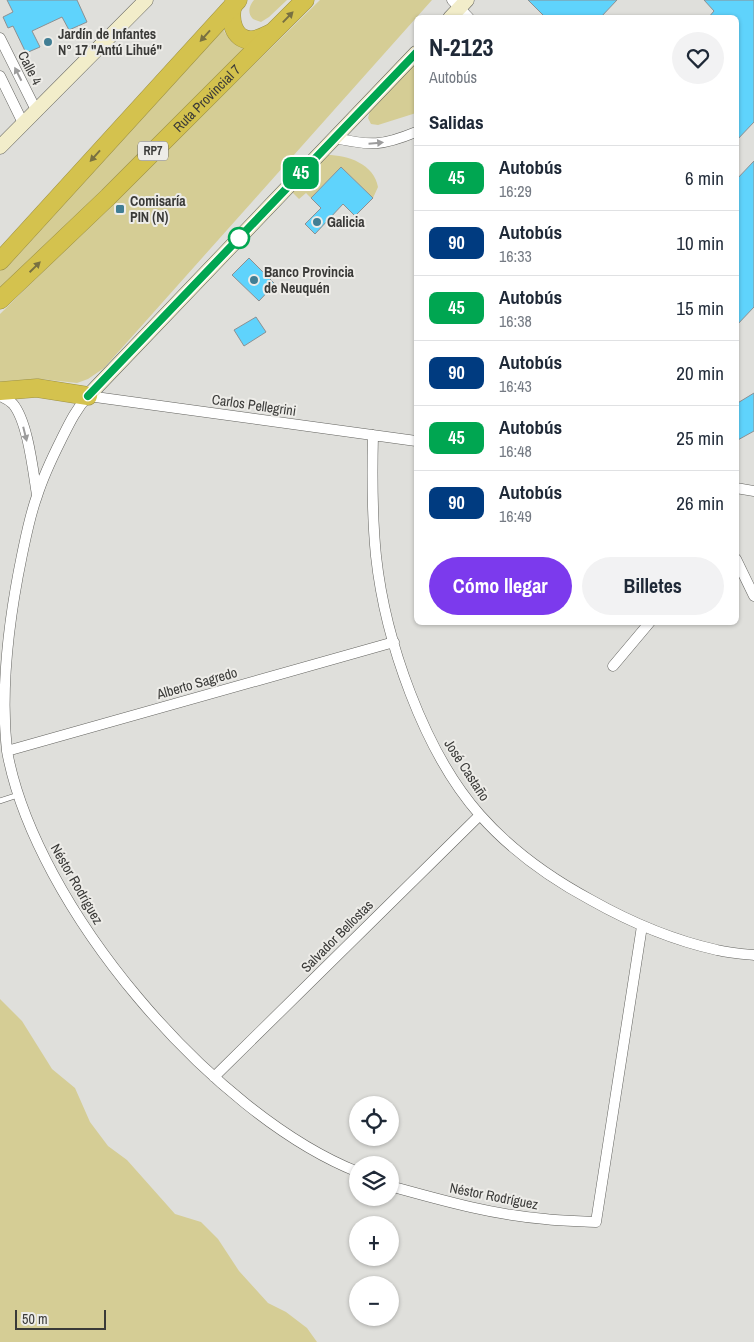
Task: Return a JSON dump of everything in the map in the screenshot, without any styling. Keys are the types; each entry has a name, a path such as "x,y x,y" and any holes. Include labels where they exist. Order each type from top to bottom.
{"highway":[{"name":"Ruta Provincial 7","path":"0,300 108,197 304,0"},
{"path":"235,3 230,18 234,30 244,38 253,40 272,33"},
{"path":"0,261 235,3"},
{"path":"0,391 37,388 88,396"}],"street":[{"path":"0,146 143,1"},
{"name":"Calle 4","path":"0,38 36,110"},
{"path":"88,396 414,55"},
{"path":"0,76 23,123"},
{"path":"335,138 372,144 397,139 414,133"},
{"name":"Néstor Rodríguez","path":"0,396 7,398 14,404 22,423 37,495"},
{"name":"Carlos Pellegrini","path":"88,396 414,441"},
{"name":"Néstor Rodríguez","path":"88,396 77,408 70,421 37,495 17,580 9,624 4,666 3,708 7,751 18,795 53,874 80,920 113,967 182,1047 251,1108 296,1142 349,1168"},
{"name":"José Castaño","path":"373,435 372,479 376,556 383,598 407,683 424,724 457,784 480,815 499,835 533,864 572,890 642,926 681,941 719,951 754,955"},
{"path":"739,488 754,491"},
{"path":"739,565 754,596"},
{"path":"613,666 647,625"},
{"name":"Alberto Sagredo","path":"7,751 394,642"},
{"name":"Salvador Bellostas","path":"214,1077 480,815"},
{"name":"Néstor Rodríguez","path":"399,1189 487,1210 544,1219 596,1222 642,926"}],"lane":[{"path":"0,801 18,795"}],"shaded area":[{"path":"254,0 287,0 261,22 253,19 249,12"},
{"path":"320,0 432,0 419,15 414,15 414,20 104,368 88,379 77,383 41,379 0,382 0,314"},
{"path":"221,25 230,39 246,47 0,289 0,269"},
{"path":"414,64 414,114 378,125 371,124 368,118 370,111"},
{"path":"327,155 351,159 366,167 376,179 378,187 373,198 341,167 311,198 306,193 299,199 291,191"},
{"path":"0,999 22,1021 52,1069 75,1088 90,1122 108,1146 127,1160 175,1214 201,1222 218,1239 239,1271 268,1303 286,1312 307,1328 317,1342 0,1342"}],"building":[{"path":"7,0 77,0 87,22 69,30 62,17 32,31 40,47 26,53 13,26 8,28 3,17 13,12"},
{"path":"528,0 617,0 603,15 543,15"},
{"path":"704,0 754,0 754,122 739,138 739,15 711,15 714,11"},
{"path":"754,161 754,307 739,323 739,177"},
{"path":"341,167 373,198 355,216 343,204 315,234 305,224 321,208 311,198"},
{"name":"Banco Provincia de Neuquén","path":"249,258 275,284 259,301 232,275"},
{"path":"256,317 266,332 244,346 234,330"},
{"path":"754,393 754,431 739,439 739,402"}],"bus line":[{"name":"45","path":"88,396 414,55"}],"place":[{"name":"Jardín de Infantes N° 17 \"Antú Lihué\"","path":"48,42"},
{"name":"Comisaría PIN (N)","path":"120,209"},
{"name":"Galicia","path":"317,222"},
{"name":"Banco Provincia de Neuquén","path":"254,280"}]}
